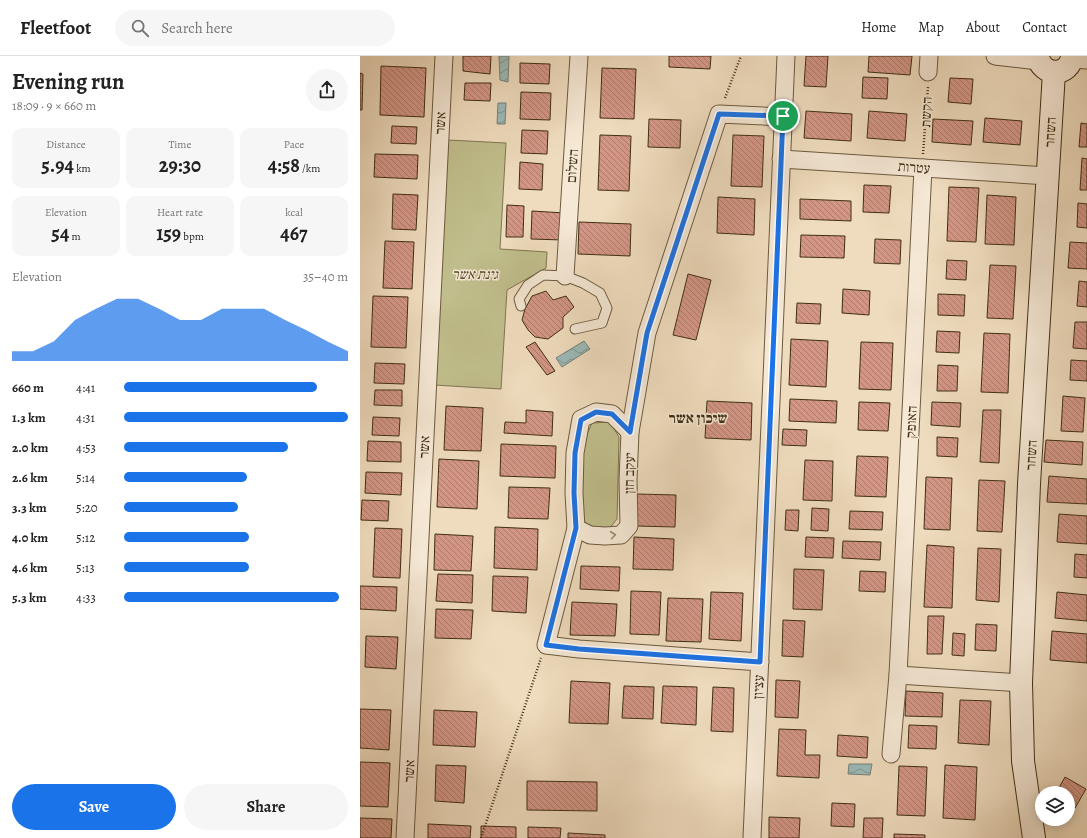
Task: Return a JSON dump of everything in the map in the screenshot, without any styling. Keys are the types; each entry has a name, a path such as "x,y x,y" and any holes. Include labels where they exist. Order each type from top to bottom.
{"street":[{"name":"אשר","path":"405,838 444,56"},
{"name":"השלום","path":"565,276 579,56"},
{"name":"עציון","path":"752,838 786,56"},
{"path":"996,56 1044,63 1063,70 1077,58"},
{"name":"השחר","path":"1034,838 1023,761 1021,683 1030,476 1048,176 1044,63"},
{"path":"630,432 647,333 719,114 783,116"},
{"name":"עטרות","path":"781,159 1048,176"},
{"name":"האופק","path":"891,754 898,675 923,168"},
{"name":"יעקב חזן","path":"596,412 612,414 630,432 628,480 629,526 620,534 605,536 590,534 576,528 574,493 575,453 581,420 596,412"},
{"path":"576,528 546,645 579,649 760,662"},
{"path":"898,675 1021,683"}],"lane":[{"path":"521,306 520,299 528,285 543,275 565,276 583,283 600,293 606,308 602,323 575,329"}],"path":[{"path":"719,114 741,56"},
{"name":"הקשת","path":"923,168 929,64"},
{"path":"481,838 546,645"}],"green space":[{"name":"גינת אשר","path":"448,140 506,143 500,249 547,252 546,268 507,290 501,389 434,385"},
{"path":"610,422 619,437 617,519 609,529 589,530 582,516 582,445 592,423"}],"water":[{"path":"499,56 509,56 508,82 500,80"},
{"path":"498,103 506,103 505,124 497,124"},
{"path":"584,341 590,349 562,367 556,358"},
{"path":"849,764 872,764 870,775 848,774"}],"building":[{"path":"463,56 491,56 490,74 463,71"},
{"path":"669,56 711,56 710,69 669,67"},
{"path":"806,56 828,56 826,87 804,86"},
{"path":"869,56 912,56 910,75 868,72"},
{"path":"520,63 550,64 549,84 520,83"},
{"path":"381,66 426,68 424,117 380,115"},
{"path":"602,68 636,69 634,119 600,118"},
{"path":"360,73 363,74 362,110 360,110"},
{"path":"863,77 888,78 887,99 862,98"},
{"path":"950,78 973,79 971,104 948,102"},
{"path":"465,83 491,83 490,101 464,100"},
{"path":"521,92 551,93 550,120 520,119"},
{"path":"806,111 852,114 851,141 804,138"},
{"path":"869,111 907,114 905,141 867,138"},
{"path":"985,118 1022,121 1020,145 983,142"},
{"path":"649,119 681,120 680,148 648,147"},
{"path":"933,119 973,121 971,145 932,142"},
{"path":"1081,123 1087,124 1087,147 1079,147"},
{"path":"392,126 417,127 416,144 391,143"},
{"path":"522,130 548,131 547,154 521,153"},
{"path":"600,135 631,136 629,191 598,190"},
{"path":"733,135 764,136 762,187 731,186"},
{"path":"375,154 418,155 417,179 374,177"},
{"path":"1082,158 1087,159 1087,190 1080,190"},
{"path":"520,162 543,164 542,190 519,189"},
{"path":"864,185 891,186 889,213 863,212"},
{"path":"949,187 979,188 976,242 947,241"},
{"path":"393,194 418,195 416,230 392,229"},
{"path":"987,195 1016,197 1014,245 985,244"},
{"path":"718,197 755,199 754,235 717,233"},
{"path":"800,199 851,201 851,221 800,219"},
{"path":"1078,203 1087,204 1087,228 1077,227"},
{"path":"507,205 524,206 523,237 506,237"},
{"path":"532,211 565,213 563,240 531,239"},
{"path":"579,222 631,224 630,256 578,254"},
{"path":"801,235 845,236 844,258 800,257"},
{"path":"875,239 901,240 900,264 874,263"},
{"path":"385,241 414,242 412,289 383,288"},
{"path":"1070,242 1087,243 1087,269 1068,268"},
{"path":"947,260 967,261 966,280 946,279"},
{"path":"990,265 1016,266 1013,319 987,318"},
{"path":"688,274 711,280 696,340 673,335"},
{"path":"1079,281 1087,282 1087,307 1077,306"},
{"path":"843,289 870,291 869,315 842,313"},
{"path":"546,291 553,300 566,296 574,307 563,317 563,328 548,339 535,337 528,330 522,320 525,309 532,296"},
{"path":"938,294 965,295 964,316 938,315"},
{"path":"373,296 408,297 406,348 371,347"},
{"path":"797,303 821,304 820,324 796,323"},
{"path":"1075,322 1087,322 1087,349 1073,348"},
{"path":"937,331 960,332 959,353 936,352"},
{"path":"984,333 1010,334 1008,393 981,392"},
{"path":"791,339 828,341 826,387 789,385"},
{"path":"535,342 555,371 547,375 526,347"},
{"path":"861,342 893,343 891,390 859,389"},
{"path":"1071,360 1087,361 1087,381 1070,380"},
{"path":"375,363 405,364 404,384 374,383"},
{"path":"938,365 958,366 957,391 937,391"},
{"path":"375,390 402,390 402,406 374,405"},
{"path":"1063,396 1085,398 1083,432 1061,431"},
{"path":"790,399 837,401 836,423 789,421"},
{"path":"707,401 752,403 751,440 705,438"},
{"path":"859,402 890,403 888,431 858,430"},
{"path":"932,402 961,403 960,427 931,425"},
{"path":"446,406 483,408 481,451 444,450"},
{"path":"526,410 553,412 552,436 504,433 505,422 526,423"},
{"path":"983,410 1001,410 999,463 980,462"},
{"path":"373,417 400,418 399,436 372,435"},
{"path":"783,429 807,430 806,446 782,445"},
{"path":"937,437 958,438 957,457 937,456"},
{"path":"1046,440 1083,442 1082,465 1044,462"},
{"path":"368,441 401,442 401,462 367,461"},
{"path":"501,444 556,446 555,478 500,476"},
{"path":"857,456 888,457 886,497 855,496"},
{"path":"439,459 479,461 477,509 437,507"},
{"path":"805,460 833,461 832,501 803,500"},
{"path":"366,472 402,473 401,495 365,493"},
{"path":"1049,476 1087,479 1087,504 1047,502"},
{"path":"926,477 952,478 950,530 924,529"},
{"path":"979,480 1005,481 1002,532 977,531"},
{"path":"509,487 550,488 548,519 508,518"},
{"path":"637,494 676,495 675,527 636,526"},
{"path":"362,500 389,501 388,521 361,520"},
{"path":"812,508 829,509 828,531 811,530"},
{"path":"786,510 799,510 798,531 785,530"},
{"path":"850,511 883,512 882,530 849,529"},
{"path":"1059,514 1087,516 1087,544 1057,542"},
{"path":"495,527 538,529 537,570 494,568"},
{"path":"375,528 402,529 400,578 373,577"},
{"path":"435,534 473,536 471,571 434,570"},
{"path":"634,537 674,539 673,570 633,569"},
{"path":"806,537 834,538 833,558 805,557"},
{"path":"843,541 881,542 880,560 842,558"},
{"path":"927,545 954,547 952,608 924,607"},
{"path":"978,548 1001,549 999,602 976,600"},
{"path":"1075,554 1087,555 1087,578 1074,577"},
{"path":"581,566 620,567 619,591 580,589"},
{"path":"794,569 824,570 822,610 793,609"},
{"path":"860,571 886,572 885,592 859,591"},
{"path":"438,574 473,575 472,603 436,601"},
{"path":"493,576 528,577 526,613 492,611"},
{"path":"360,586 397,587 396,611 360,609"},
{"path":"631,591 661,592 659,635 630,634"},
{"path":"711,592 743,593 741,641 709,639"},
{"path":"1057,592 1087,595 1087,621 1055,618"},
{"path":"668,598 703,599 701,642 666,641"},
{"path":"572,602 617,604 615,636 570,635"},
{"path":"436,609 473,610 471,639 435,638"},
{"path":"928,616 944,616 942,654 927,654"},
{"path":"783,620 805,621 803,657 782,656"},
{"path":"976,624 997,625 996,651 975,650"},
{"path":"1052,631 1087,634 1087,663 1050,660"},
{"path":"953,633 965,634 964,656 952,655"},
{"path":"366,636 398,637 396,669 365,667"},
{"path":"776,680 800,681 798,718 775,717"},
{"path":"571,681 610,683 608,724 569,723"},
{"path":"624,686 654,687 653,719 622,718"},
{"path":"663,686 697,687 696,725 661,723"},
{"path":"713,687 734,688 733,732 711,731"},
{"path":"906,691 943,693 942,717 905,716"},
{"path":"960,700 991,701 989,745 958,743"},
{"path":"360,709 391,710 389,750 360,748"},
{"path":"434,710 477,712 475,747 433,745"},
{"path":"909,725 937,726 936,749 908,748"},
{"path":"779,729 806,730 805,755 820,755 819,778 777,776"},
{"path":"838,735 868,737 867,758 837,756"},
{"path":"360,762 390,763 388,807 360,806"},
{"path":"436,765 466,766 464,803 435,801"},
{"path":"945,765 977,767 975,820 943,818"},
{"path":"899,766 927,767 925,816 897,815"},
{"path":"1065,777 1086,789 1075,808 1075,786 1060,786"},
{"path":"527,781 597,782 597,811 527,810"},
{"path":"832,803 855,804 854,827 831,826"},
{"path":"769,817 800,818 799,838 769,838"},
{"path":"360,818 392,819 391,838 360,838"},
{"path":"864,818 883,818 882,838 863,838"},
{"path":"428,824 471,826 470,838 428,838"},
{"path":"481,826 516,827 516,838 481,838"},
{"path":"528,827 561,828 560,838 528,838"},
{"path":"568,833 605,835 605,838 568,838"},
{"path":"894,834 925,835 925,838 894,838"}],"district":[{"name":"שיכון אשר","path":"698,418"}],"route":[{"path":"719,114 783,116 760,662 579,649 546,645 576,528 574,493 575,453 581,420 596,412 612,414 630,432 647,333 719,114"}]}
